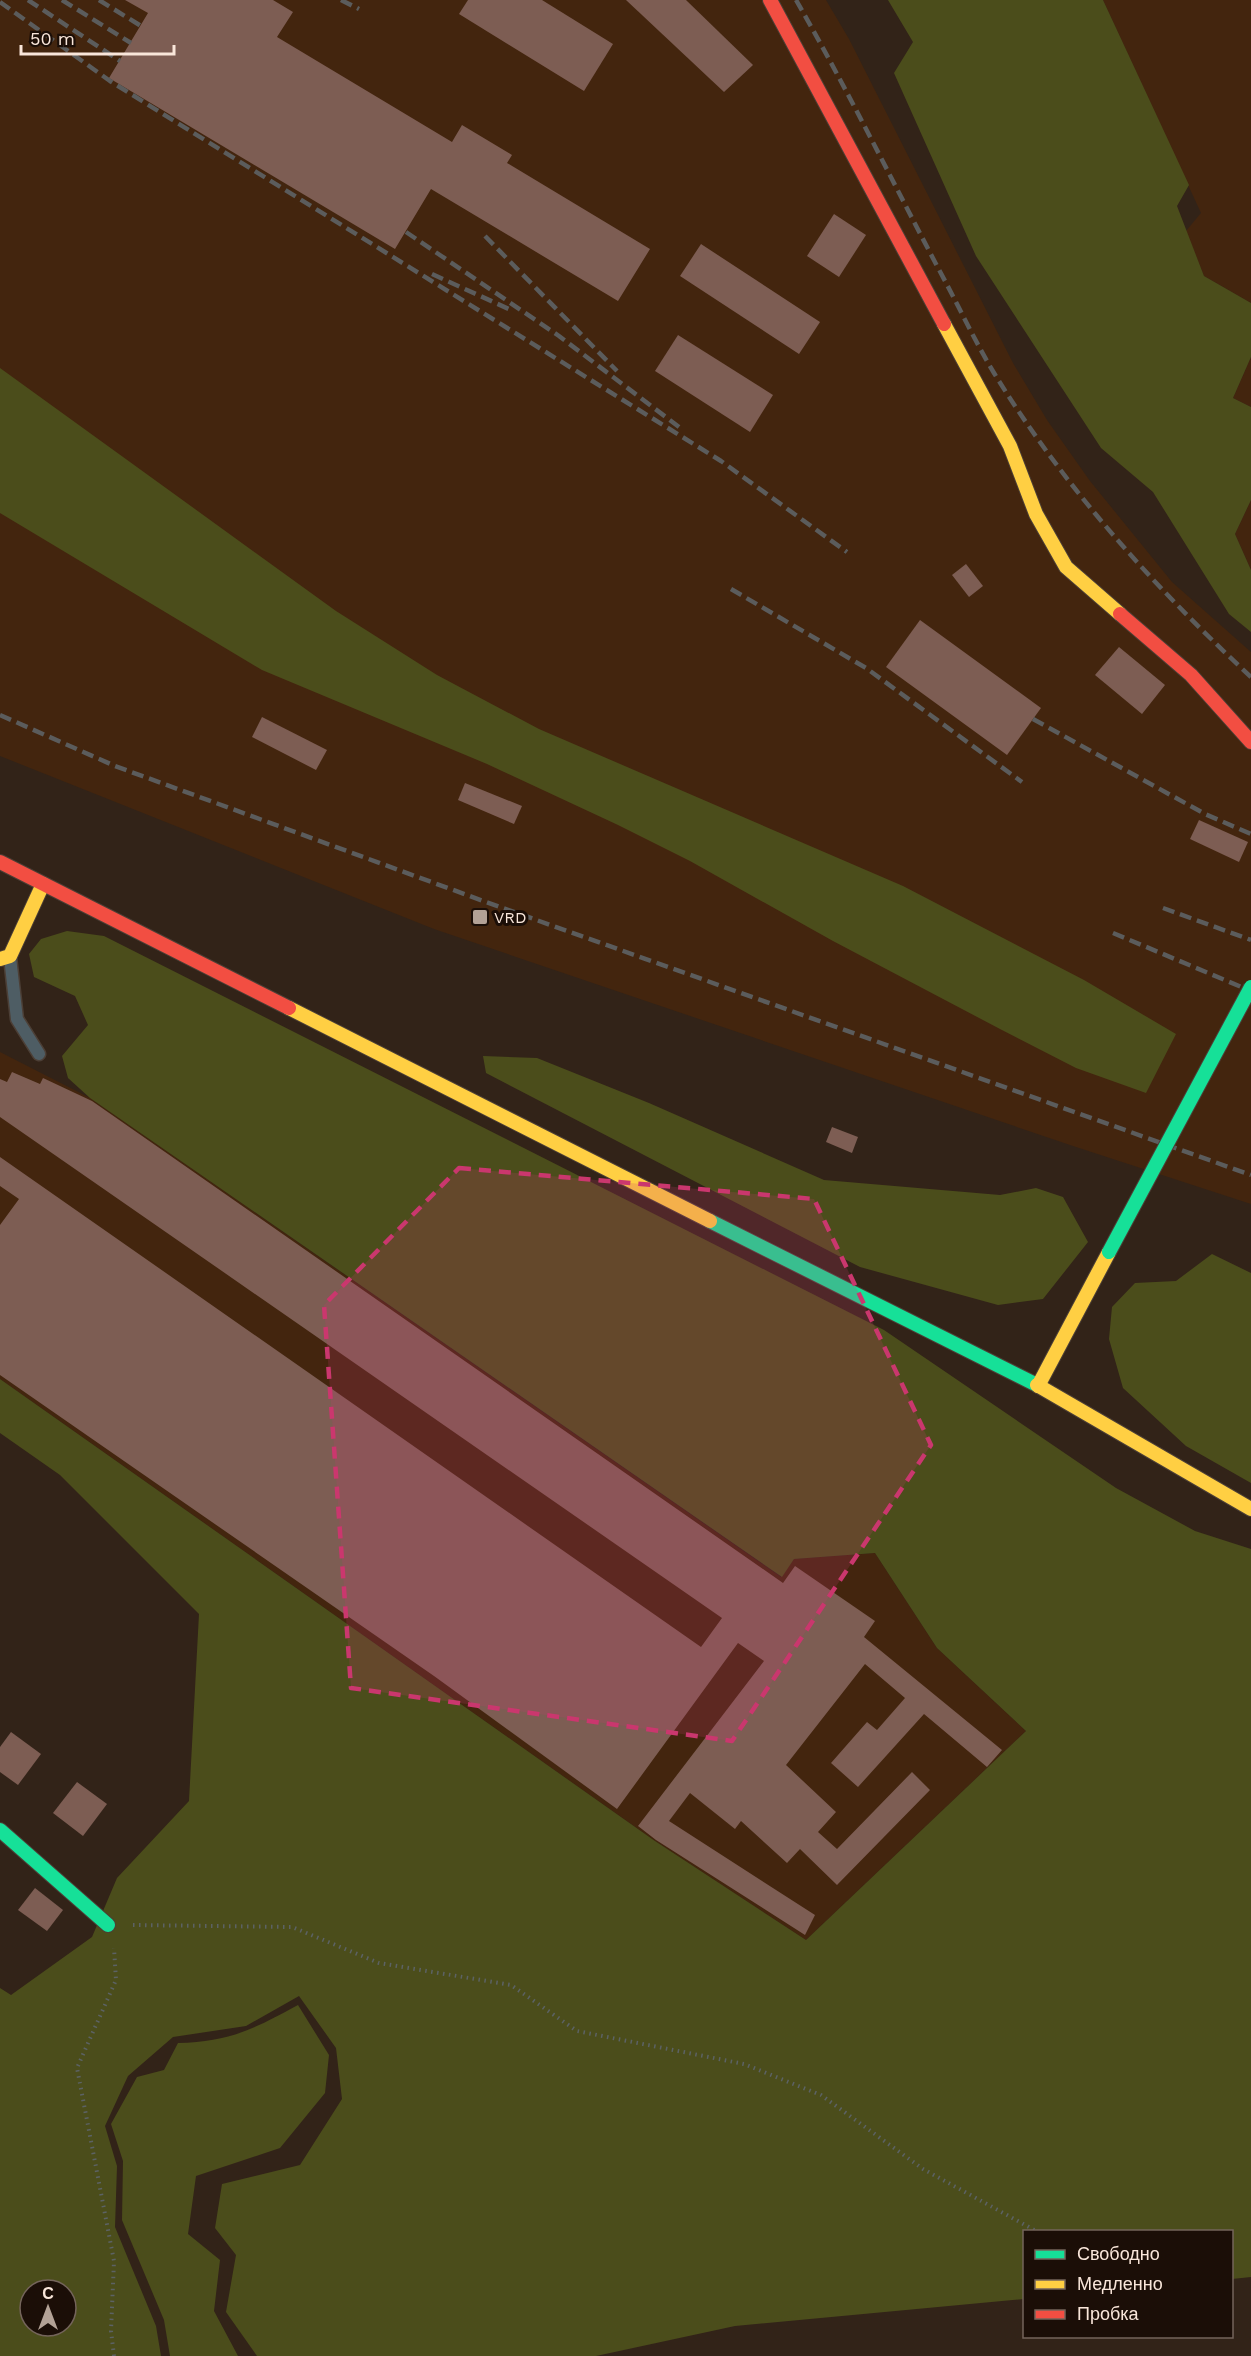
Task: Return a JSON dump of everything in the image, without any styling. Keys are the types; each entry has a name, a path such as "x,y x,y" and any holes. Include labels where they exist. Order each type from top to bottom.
{"street":[{"path":"770,0 1010,446 1036,514 1066,567 1191,675 1251,742"},
{"path":"0,862 1038,1386 1251,1509"},
{"path":"5,958 43,884"},
{"path":"1038,1386 1251,987"},
{"path":"0,1830 108,1925"}],"lane":[{"path":"5,958 17,1019 39,1054"}],"path":[{"path":"114,2356 111,2331 114,2260 77,2068 116,1980 115,1950 108,1925 292,1927 379,1963 511,1985 577,2031 744,2064 821,2095 923,2169 1034,2230"}],"highlighted area":[{"path":"459,1168 814,1199 931,1445 732,1741 351,1688 324,1305"}],"shaded area":[{"path":"0,0 826,0 849,39 1013,363 1047,420 1090,481 1172,582 1251,652 1251,1204 1073,1146 434,929 0,756"},
{"path":"888,0 1103,0 1189,185 1177,206 1204,276 1251,303 1251,357 1233,398 1251,407 1251,500 1235,534 1251,570 1251,632 1229,614 1153,492 1101,448 976,256 894,73 913,42"},
{"path":"1103,0 1251,0 1251,303 1204,276 1186,231 1201,213"},
{"path":"1251,357 1251,407 1233,398"},
{"path":"0,368 336,611 437,675 539,729 903,886 1084,980 1176,1034 1146,1093 1076,1068 833,941 690,861 618,825 487,764 262,670 0,513"},
{"path":"1251,500 1251,570 1235,534"},
{"path":"67,931 104,936 884,1330 1116,1488 1195,1531 1251,1549 1251,2277 1233,2279 1233,2230 1023,2230 1023,2299 735,2326 596,2356 257,2356 226,2312 236,2255 215,2228 222,2184 300,2165 342,2099 336,2048 299,1996 246,2026 173,2037 128,2076 105,2126 117,2166 115,2227 156,2326 161,2356 0,2356 0,1988 11,1995 92,1937 117,1878 189,1801 199,1614 60,1475 0,1433 0,1379 655,1841 806,1940 1026,1731 937,1648 875,1553 794,1559 782,1577 90,1098 68,1078 62,1056 88,1025 75,996 34,977 29,954 41,939"},
{"path":"0,1052 90,1098 781,1577 794,1559 875,1553 937,1648 1026,1731 806,1940 655,1841 0,1379"},
{"path":"483,1056 537,1058 649,1103 824,1180 1000,1195 1036,1188 1063,1197 1088,1242 1043,1299 998,1305 860,1267 486,1073"},
{"path":"1212,1254 1251,1273 1251,1483 1186,1446 1123,1388 1109,1339 1112,1307 1135,1283 1176,1281"},
{"path":"298,2005 329,2055 325,2093 280,2148 196,2176 188,2234 220,2260 214,2311 238,2356 170,2356 164,2320 122,2220 123,2161 111,2124 137,2077 164,2070 178,2043 212,2040 241,2033"}],"building":[{"path":"125,0 273,0 293,12 277,37 452,142 462,125 512,155 507,163 650,249 618,301 431,189 395,249 109,78 148,13"},
{"path":"468,0 542,0 613,44 584,91 459,14"},
{"path":"626,0 686,0 753,65 724,92"},
{"path":"834,214 866,235 839,277 807,256"},
{"path":"701,244 820,322 799,354 680,276"},
{"path":"678,335 773,395 750,432 655,371"},
{"path":"966,564 983,586 969,597 952,575"},
{"path":"920,620 1041,708 1007,755 886,667"},
{"path":"1119,647 1165,685 1142,714 1095,675"},
{"path":"262,717 327,750 316,770 252,737"},
{"path":"465,783 522,806 514,824 458,800"},
{"path":"1199,820 1248,842 1239,862 1190,839"},
{"path":"12,1072 40,1084 43,1078 92,1101 783,1583 795,1566 875,1621 864,1637 1002,1750 987,1767 924,1714 858,1787 831,1763 867,1722 877,1730 905,1698 865,1664 786,1765 836,1812 818,1832 837,1849 912,1772 930,1790 837,1885 800,1849 787,1863 741,1821 735,1829 690,1793 669,1821 815,1915 805,1935 656,1840 638,1826 764,1661 738,1643 617,1809 434,1676 0,1375 0,1225 19,1199 0,1186 0,1157 701,1647 722,1618 0,1117 0,1079 7,1082"},
{"path":"832,1127 858,1137 852,1153 826,1142"},
{"path":"11,1732 41,1754 18,1785 0,1772 0,1747"},
{"path":"77,1782 107,1804 83,1836 53,1813"},
{"path":"35,1888 63,1910 47,1931 18,1910"}],"railway":[{"path":"28,0 120,61"},
{"path":"62,0 131,43"},
{"path":"99,0 141,26"},
{"path":"341,0 359,9"},
{"path":"796,0 981,350 1021,415 1050,456 1112,534 1179,607 1251,677"},
{"path":"0,2 110,81 721,461 847,552"},
{"path":"406,232 559,336 679,427"},
{"path":"485,236 617,371"},
{"path":"432,274 511,310"},
{"path":"731,589 866,668 1022,782"},
{"path":"0,715 115,766 486,902 1251,1175"},
{"path":"1033,719 1205,814 1251,834"},
{"path":"1163,908 1251,940"},
{"path":"1113,933 1251,991"}],"traffic: fast":[{"path":"1109,1252 1251,987"},
{"path":"710,1221 1037,1385"},
{"path":"0,1830 108,1925"}],"traffic: slow":[{"path":"944,324 1010,446 1036,514 1066,567 1120,614"},
{"path":"0,959 10,956 43,884"},
{"path":"289,1008 710,1221"},
{"path":"1038,1386 1109,1252"},
{"path":"1037,1385 1251,1509"}],"traffic: jam":[{"path":"770,0 944,324"},
{"path":"1120,614 1191,675 1251,742"},
{"path":"0,862 289,1008"}],"place":[{"name":"VRD","path":"480,917"}]}
